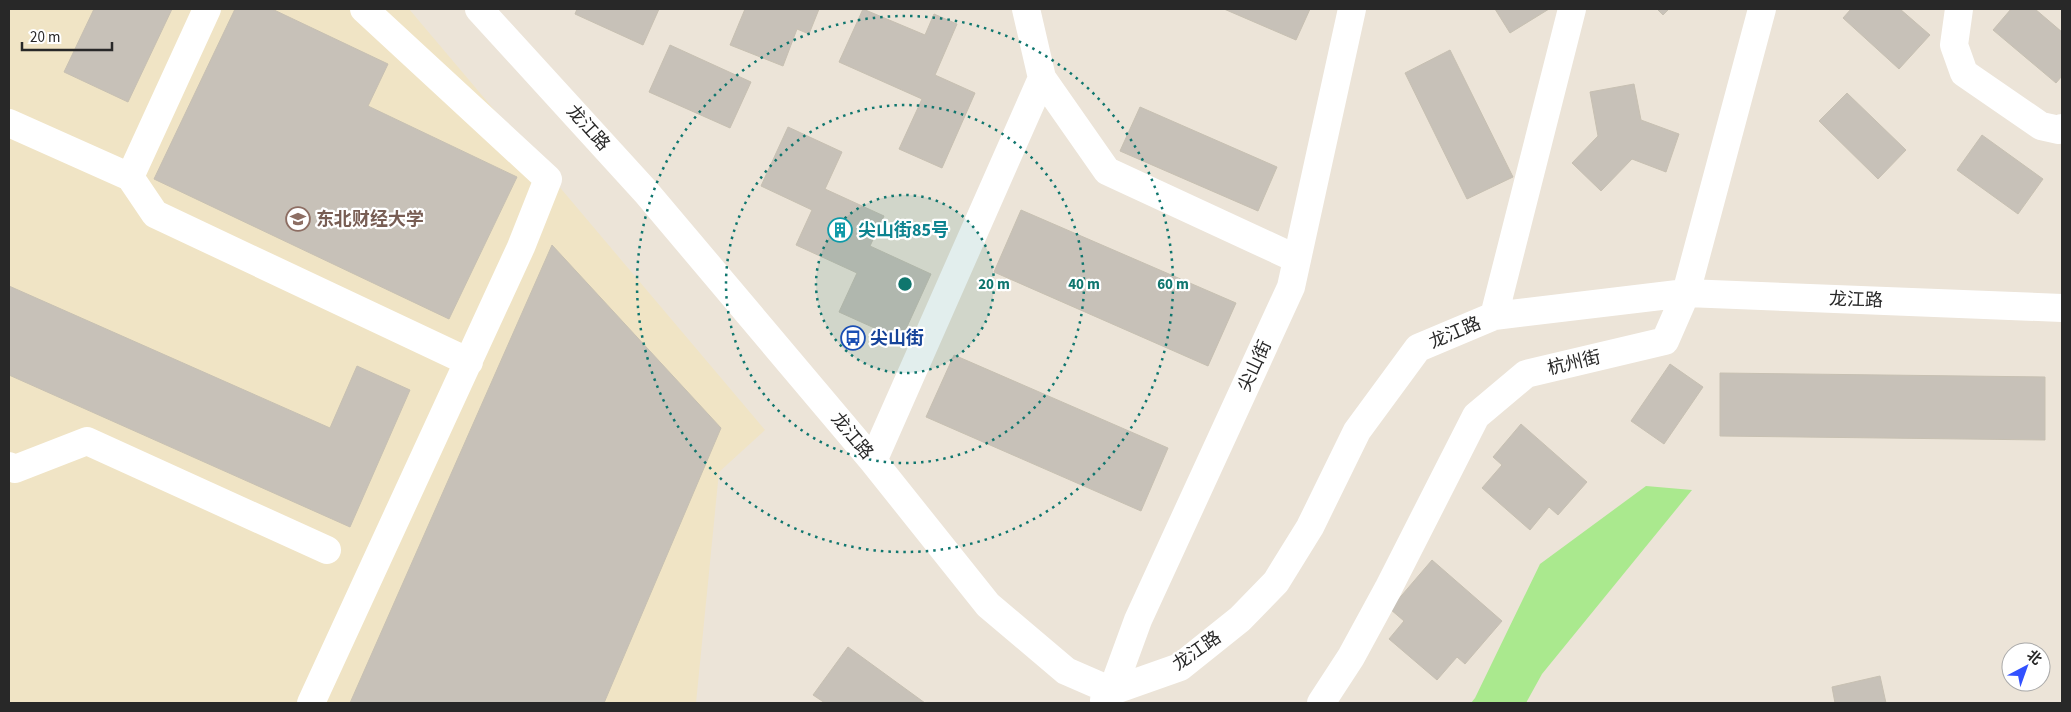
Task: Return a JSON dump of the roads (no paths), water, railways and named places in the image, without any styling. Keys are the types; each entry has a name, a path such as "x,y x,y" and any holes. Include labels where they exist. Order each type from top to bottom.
{"street":[{"path":"130,177 207,9"},
{"path":"312,703 521,247 548,179 364,9"},
{"name":"龙江路","path":"479,9 646,192 873,460 988,606 1066,671 1107,697 1180,667 1240,619 1276,582 1310,527 1357,431 1418,348 1494,316 1686,293 2062,308"},
{"path":"1026,9 1042,78 1107,171 1297,259"},
{"name":"尖山街","path":"1107,697 1138,620 1291,287 1352,9"},
{"path":"1494,316 1572,9"},
{"name":"杭州街","path":"1321,703 1351,657 1388,589 1476,416 1526,374 1665,341 1686,293 1762,9"},
{"path":"1959,9 1954,45 1964,73 2041,126 2059,130 2062,128"},
{"path":"873,460 1042,78"},
{"path":"9,123 130,177 155,214 468,362"},
{"path":"9,466 15,469 88,441 328,550"}],"place":[{"name":"东北财经大学","path":"298,219"},
{"name":"尖山街85号","path":"840,230"},
{"name":"尖山街","path":"853,338"}]}
